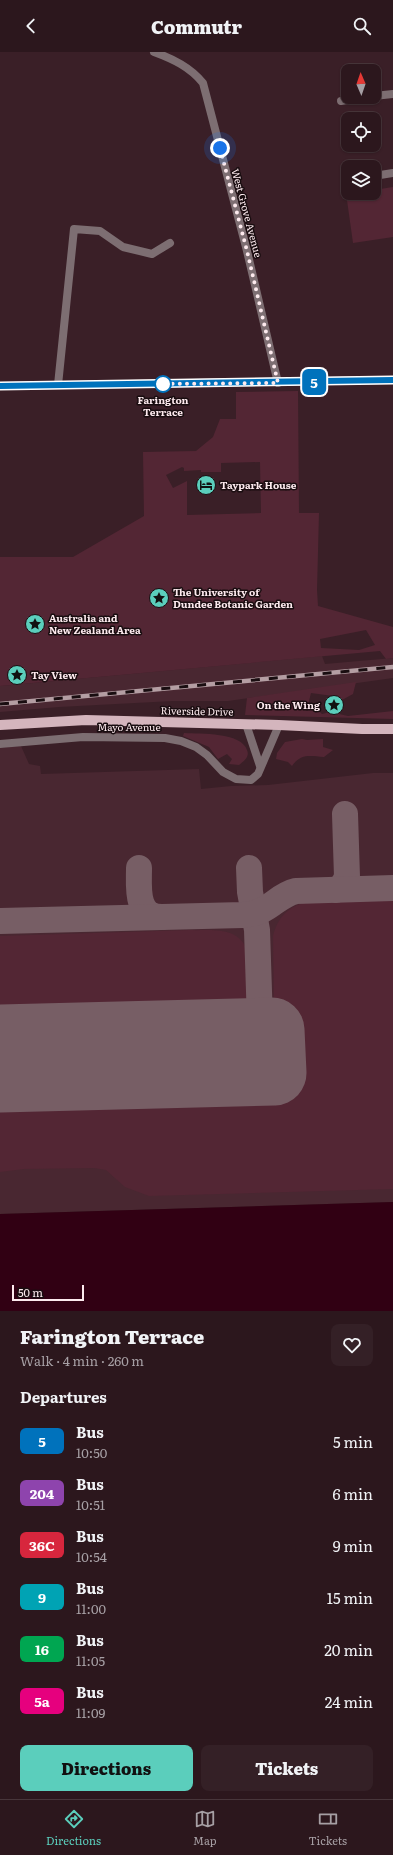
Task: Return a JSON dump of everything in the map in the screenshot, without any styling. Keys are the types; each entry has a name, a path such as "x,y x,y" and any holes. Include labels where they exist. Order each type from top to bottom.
{"main road":[{"name":"Riverside Drive","path":"0,725 86,720 393,729"}],"street":[{"name":"West Grove Avenue","path":"154,52 170,58 188,68 203,83 247,251 278,383"},
{"path":"381,95 393,94"},
{"path":"381,175 393,173"},
{"path":"58,385 74,229 100,231 123,247 152,254 170,243"},
{"path":"0,386 278,383 393,380"},
{"path":"246,724 260,766"},
{"name":"Mayo Avenue","path":"0,744 83,737 165,738 180,741 196,747 208,755 223,772 236,779 251,780 254,778 279,725"}],"shaded area":[{"path":"393,187 393,237 353,243 347,200 381,200 381,189"},
{"name":"The University of Dundee Botanic Garden","path":"298,391 299,513 319,513 318,606 393,627 393,658 386,659 380,651 0,686 0,557 73,557 144,516 143,452 196,451 213,437 220,419 236,419 236,392","holes":["260,462 261,513 187,515 187,481 173,488 166,475 182,467 184,468 184,471 201,470 201,472 221,472 221,463","366,630 375,645 359,650 321,648 320,639"]},
{"path":"322,656 325,664 393,658 393,678 228,701 173,701 59,707 0,712 0,686"},
{"path":"356,682 353,694 342,700 333,696 311,693 308,705 316,708 322,714 330,712 348,716 393,711 393,719 245,715 247,698"},
{"path":"184,733 210,734 229,737 243,744 248,752 248,755 239,765 229,764 232,759 227,754 218,759 209,747 183,736"},
{"path":"302,739 323,739 323,747 333,750 324,757 302,757 292,766 288,762 276,759 277,753 285,742"},
{"path":"21,746 29,764 40,766 41,774 199,769 201,789 231,786 268,785 373,773 393,773 393,1202 0,1214 0,748"},
{"path":"393,899 393,1189 149,1196 125,1187 106,1170 94,1168 24,1169 0,1172 0,1083 275,1076 273,936 281,918 288,910 305,902"},
{"path":"189,930 228,932 235,935 245,946 247,958 248,1005 243,1018 232,1029 223,1033 0,1039 0,936"},
{"path":"393,1202 393,1311 0,1311 0,1214"}],"taxiway":[{"path":"336,890 343,885 347,877 345,814"},
{"path":"139,868 139,892 143,907 153,916 162,917"},
{"path":"249,868 250,892 257,930 261,1052"},
{"path":"0,921 243,915 252,914 267,908 289,893 296,891 393,888"}],"runway":[{"path":"0,1037 272,1030 274,1073 0,1080"}],"railway":[{"path":"0,704 393,667"}],"bus line":[{"name":"5","path":"0,386 278,383 393,380"}],"place":[{"name":"Farington Terrace","path":"163,384"},
{"name":"Taypark House","path":"206,485"},
{"name":"The University of Dundee Botanic Garden","path":"159,598"},
{"name":"Australia and New Zealand Area","path":"35,624"},
{"name":"Tay View","path":"17,675"},
{"name":"On the Wing","path":"334,705"}],"route":[{"path":"163,384 157,384 278,383 247,251 220,148"}]}
